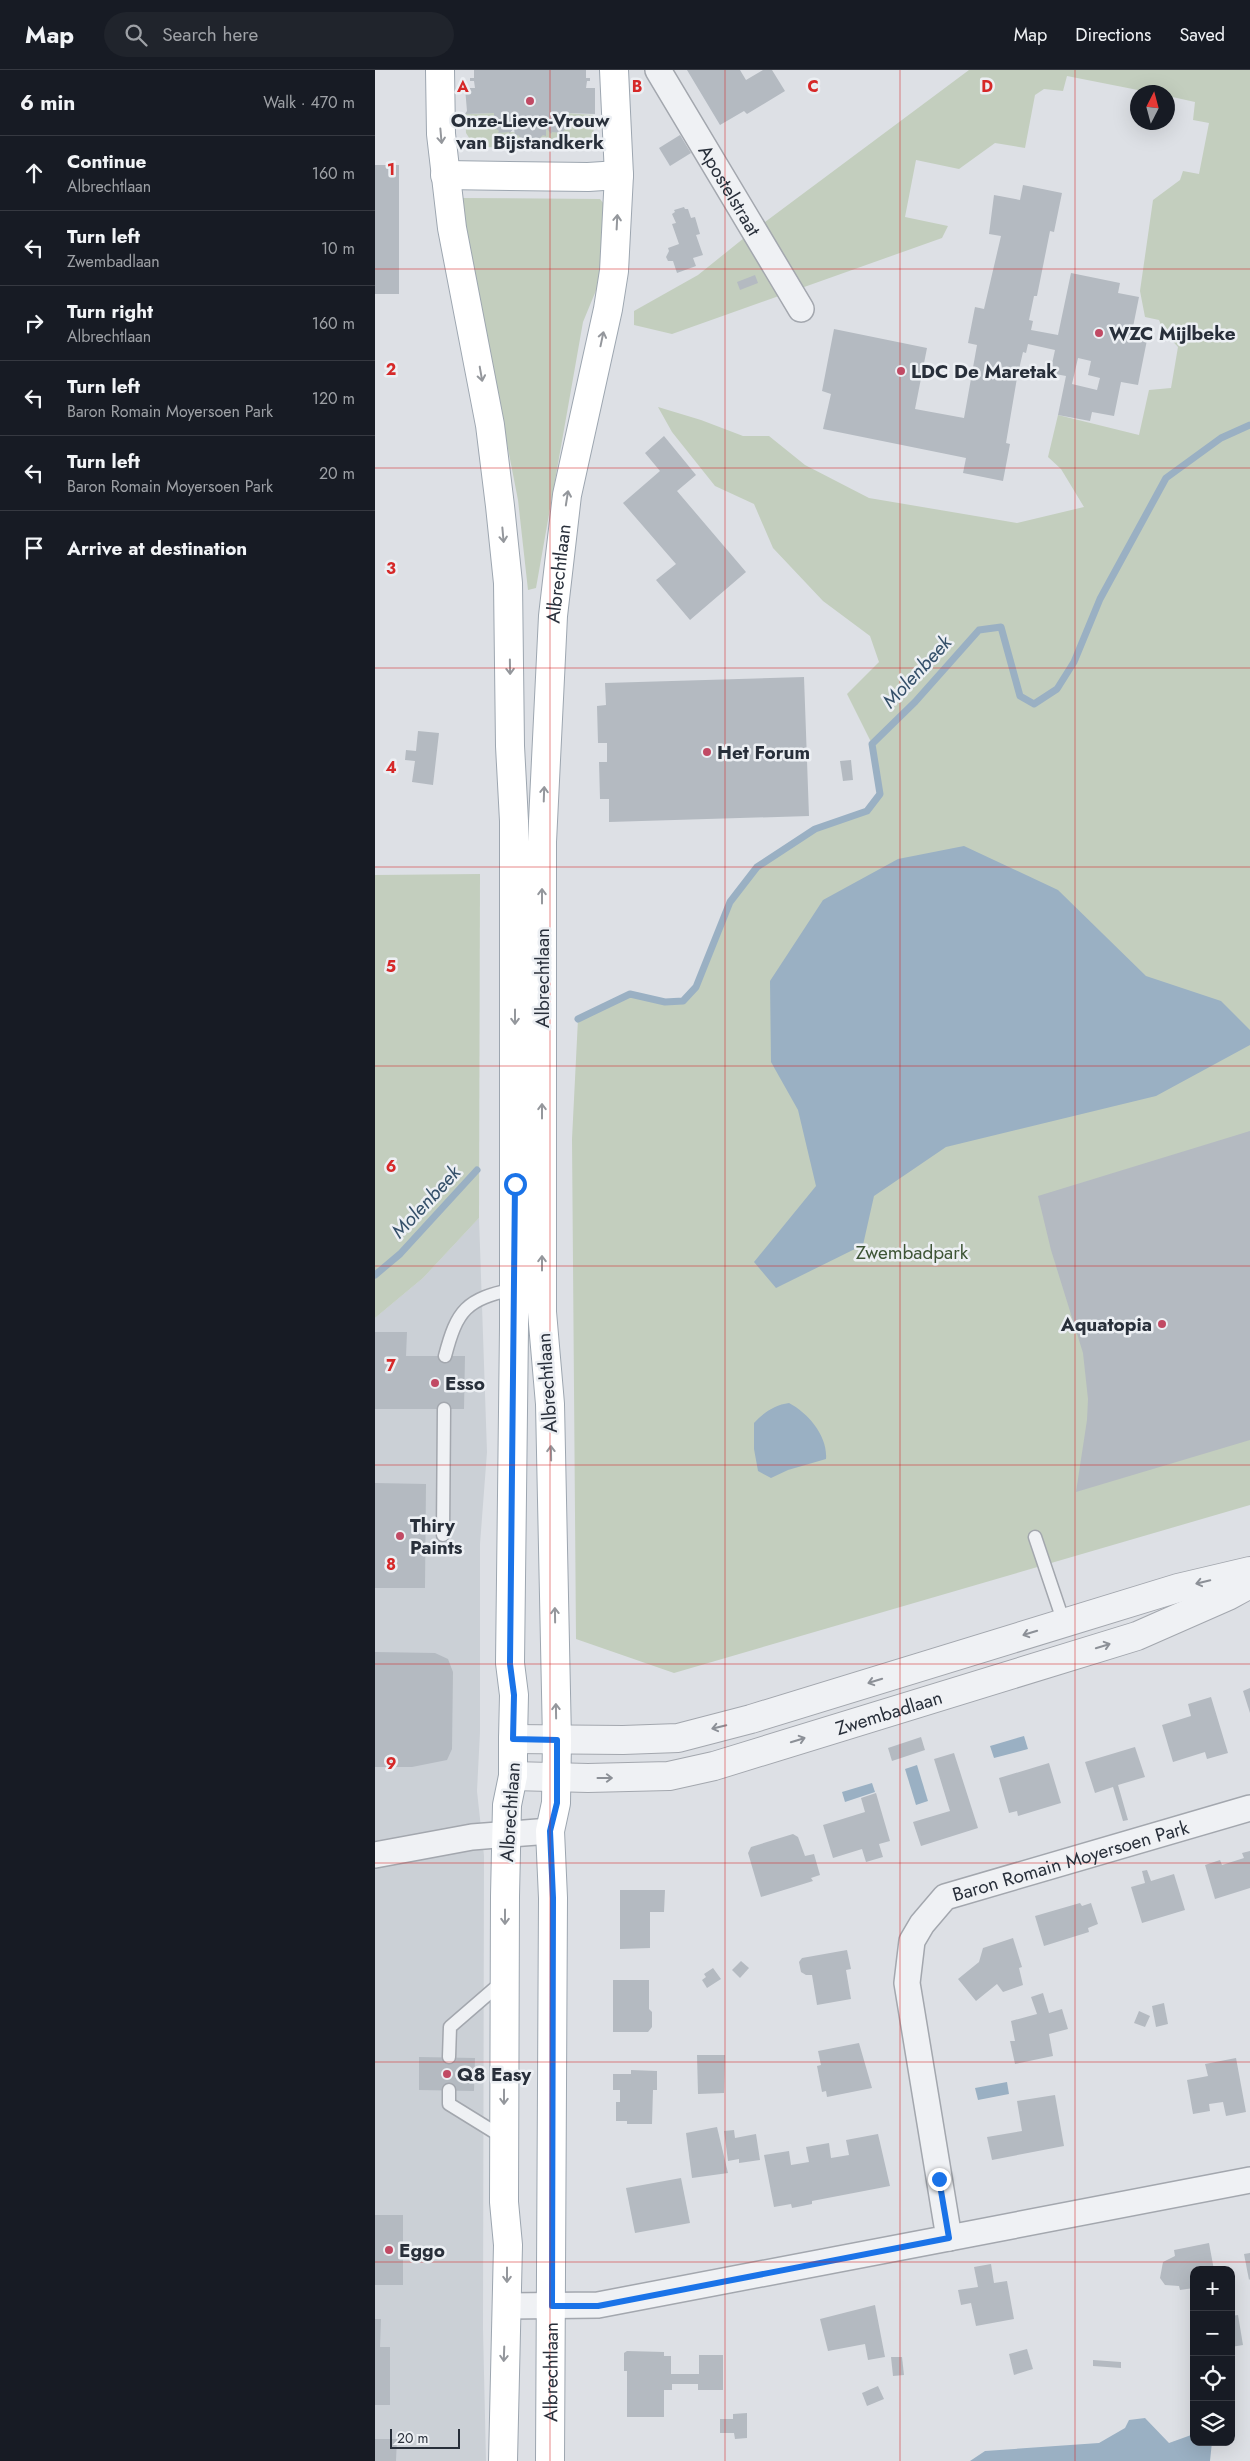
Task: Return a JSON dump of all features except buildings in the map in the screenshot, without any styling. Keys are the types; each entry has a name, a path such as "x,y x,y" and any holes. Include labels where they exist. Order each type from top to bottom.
{"main road":[{"name":"Albrechtlaan","path":"439,70 441,134 452,228 490,425 508,583 510,746 515,835 514,1290 510,1657 514,1695 513,1776 507,1805 504,1980 507,2306 504,2353 503,2461"},
{"name":"Albrechtlaan","path":"550,2461 553,1898 550,1831 557,1803 557,1740 550,1404 542,1312 543,842 553,616 567,495 608,309 614,271 619,174 613,70"},
{"path":"445,175 588,177 619,174"}],"street":[{"name":"Apostelstraat","path":"658,70 801,309"},
{"name":"Zwembadlaan","path":"513,1739 678,1738 751,1719 1178,1588 1250,1571"},
{"name":"Zwembadlaan","path":"513,1776 669,1776 714,1766 1137,1636 1228,1596 1250,1584"},
{"path":"925,1702 937,1686 1070,1644 1064,1623"},
{"path":"751,1719 763,1751"},
{"name":"Baron Romain Moyersoen Park","path":"949,2238 907,1983 912,1941 922,1924 945,1897 1250,1808"},
{"path":"375,1855 472,1837 550,1831"},
{"path":"507,2306 598,2306 1250,2180"}],"lane":[{"path":"445,1356 450,1334 459,1316 472,1302 491,1294 514,1290"},
{"path":"443,1409 443,1534"},
{"path":"1035,1537 1064,1623"},
{"path":"449,2057 450,2026 504,1980"},
{"path":"449,2090 449,2104 504,2138"}],"shaded area":[{"path":"479,1218 487,1452 480,1544 480,1732 477,1791 484,1856 483,2329 486,2461 375,2461 375,1318 423,1278"}],"green space":[{"name":"Zwembadpark","path":"969,70 1250,70 1250,1505 674,1673 576,1639 572,1139 578,1019 630,994 665,1002 683,1001 696,987 730,902 757,867 815,829 867,811 880,794 872,744 847,694 879,662 870,636 823,601 773,548 754,504 715,486 672,432 658,407 701,420 743,436 769,436 805,465 869,498 1017,523 1084,507 1061,469 1048,457 1058,415 1139,435 1149,390 1171,388 1178,347 1164,332 1159,320 1145,317 1140,291 1153,200 1180,180 1183,171 1199,174 1209,123 1193,120 1195,102 1175,98 1175,85 1130,85 1130,88 1067,76 1063,91 1044,89 1035,95 1025,148 995,143 959,169 916,160 905,217 948,226 942,238 672,334 634,325 634,311 698,275 749,234"},
{"path":"494,113 499,131 543,135 546,127 566,126 566,113 593,115 594,142 589,149 475,147 466,133 465,114"},
{"path":"459,198 600,199 617,221 604,271 583,322 536,588 528,590 518,500"},
{"path":"480,874 479,1218 423,1278 375,1318 375,875"}],"water":[{"path":"964,846 1058,890 1146,976 1221,1001 1250,1030 1250,1045 1156,1096 946,1147 874,1196 863,1245 776,1288 754,1262 816,1186 798,1110 771,1062 770,981 823,900 898,859"},
{"path":"789,1403 810,1419 815,1426 824,1442 826,1459 788,1470 771,1478 758,1471 754,1449 754,1423 770,1410 779,1405"},
{"path":"1024,1736 1028,1749 994,1758 990,1746"},
{"path":"917,1765 928,1801 916,1805 905,1769"},
{"path":"872,1783 875,1792 845,1802 842,1792"},
{"path":"1007,2082 1009,2094 978,2100 975,2088"},
{"path":"1145,2418 1169,2443 1190,2435 1190,2446 1212,2446 1210,2461 970,2461 985,2451 1099,2443 1125,2428 1129,2420"}],"waterway":[{"name":"Molenbeek","path":"578,1019 630,994 665,1002 683,1001 696,987 730,902 757,867 815,829 867,811 880,794 872,744 915,702 979,630 1001,627 1020,696 1034,704 1057,689 1074,662 1100,599 1166,478 1221,438 1250,425"},
{"name":"Molenbeek","path":"375,1275 400,1254 477,1170"}],"place":[{"name":"Onze-Lieve-Vrouw van Bijstandkerk","path":"530,101"},
{"name":"WZC Mijlbeke","path":"1099,333"},
{"name":"LDC De Maretak","path":"901,371"},
{"name":"Het Forum","path":"707,752"},
{"name":"Aquatopia","path":"1162,1324"},
{"name":"Esso","path":"435,1383"},
{"name":"Thiry Paints","path":"400,1536"},
{"name":"Q8 Easy","path":"447,2074"},
{"name":"Eggo","path":"389,2250"}],"route":[{"path":"515,1184 510,1534 510,1664 514,1695 513,1739 557,1740 557,1803 550,1831 550,1871 553,1898 552,2306 598,2306 949,2238 939,2179"}]}
